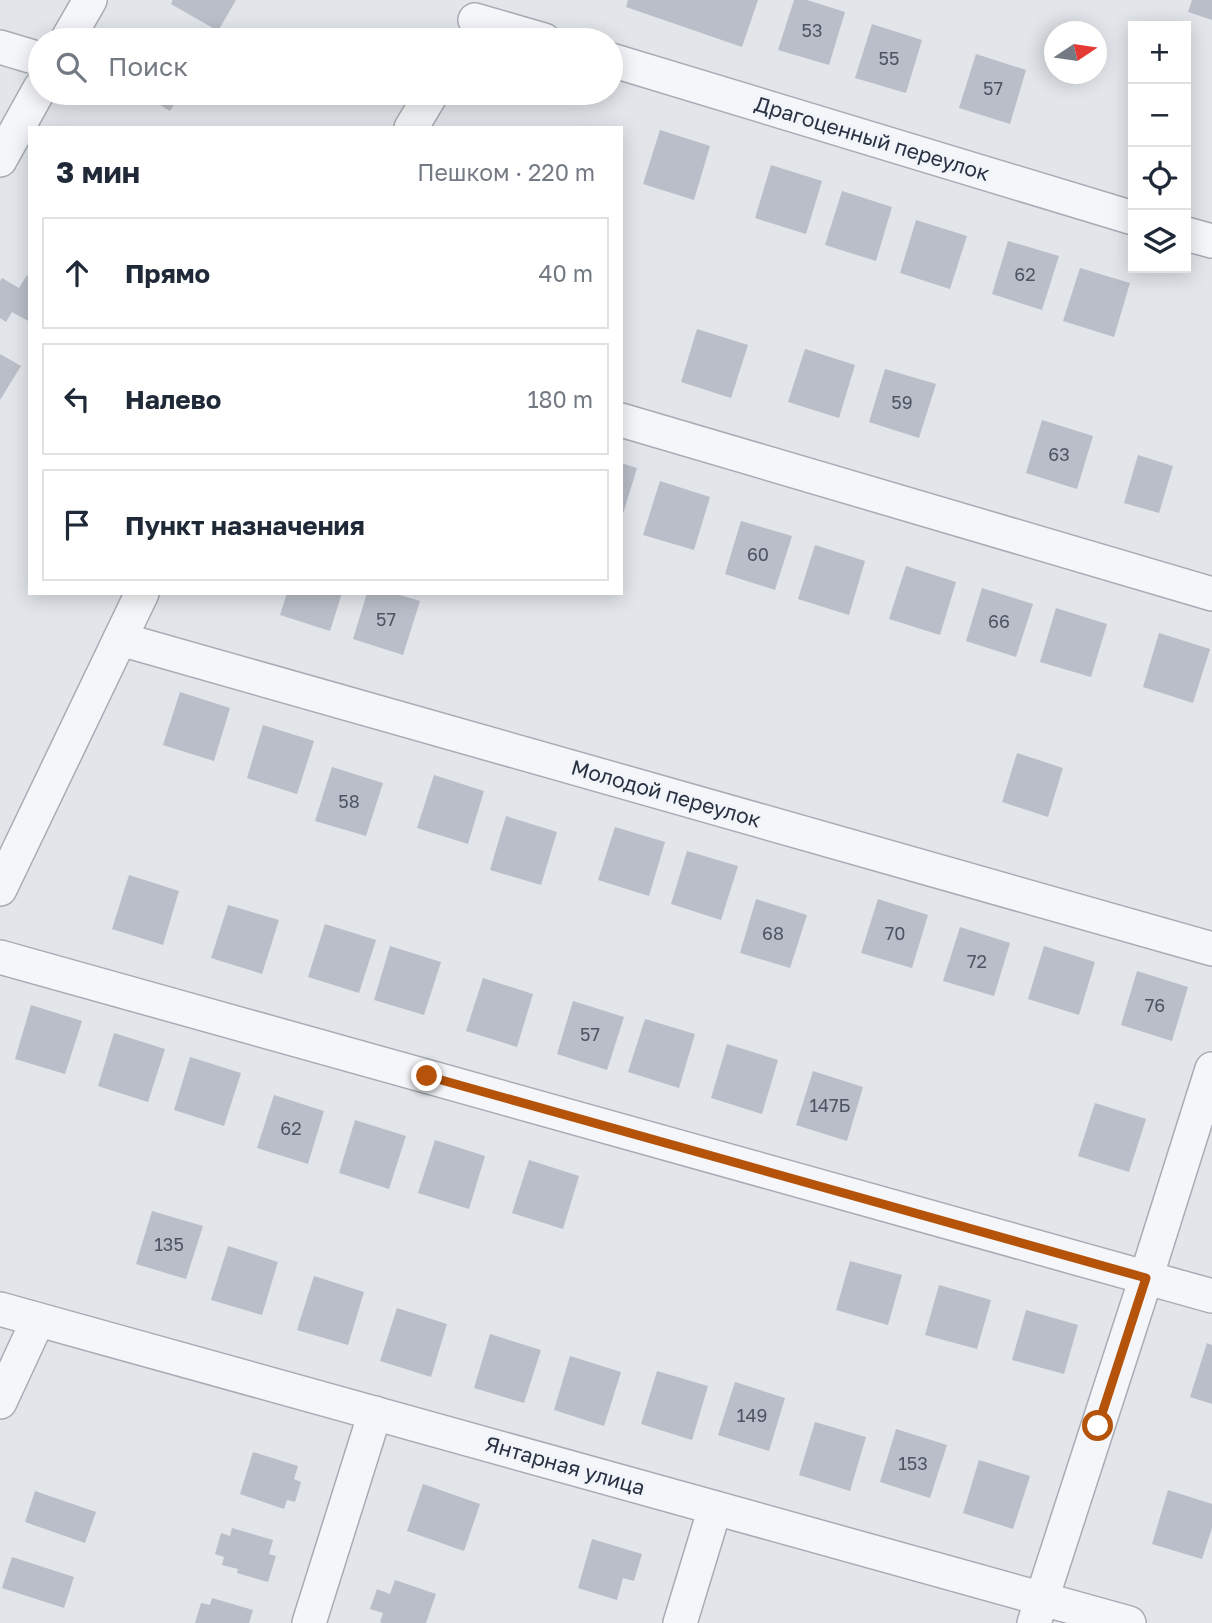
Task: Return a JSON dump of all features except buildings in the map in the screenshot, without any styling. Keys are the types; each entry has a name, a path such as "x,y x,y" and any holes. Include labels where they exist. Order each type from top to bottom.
{"street":[{"path":"75,28 90,0"},
{"path":"475,20 503,28"},
{"path":"0,47 28,55"},
{"name":"Драгоценный переулок","path":"623,64 1128,216"},
{"path":"0,160 31,105"},
{"path":"412,126 425,105"},
{"path":"1191,235 1212,242"},
{"path":"623,421 1212,594"},
{"path":"0,889 141,595"},
{"name":"Молодой переулок","path":"120,639 1212,949"},
{"path":"0,957 1212,1296"},
{"path":"1037,1611 1212,1069"},
{"name":"Янтарная улица","path":"0,1309 715,1508 1037,1611 1129,1623"},
{"path":"0,1402 38,1320"},
{"path":"309,1623 375,1413"},
{"path":"680,1623 715,1508"}],"route":[{"path":"427,1076 1146,1278 1098,1426"}]}
